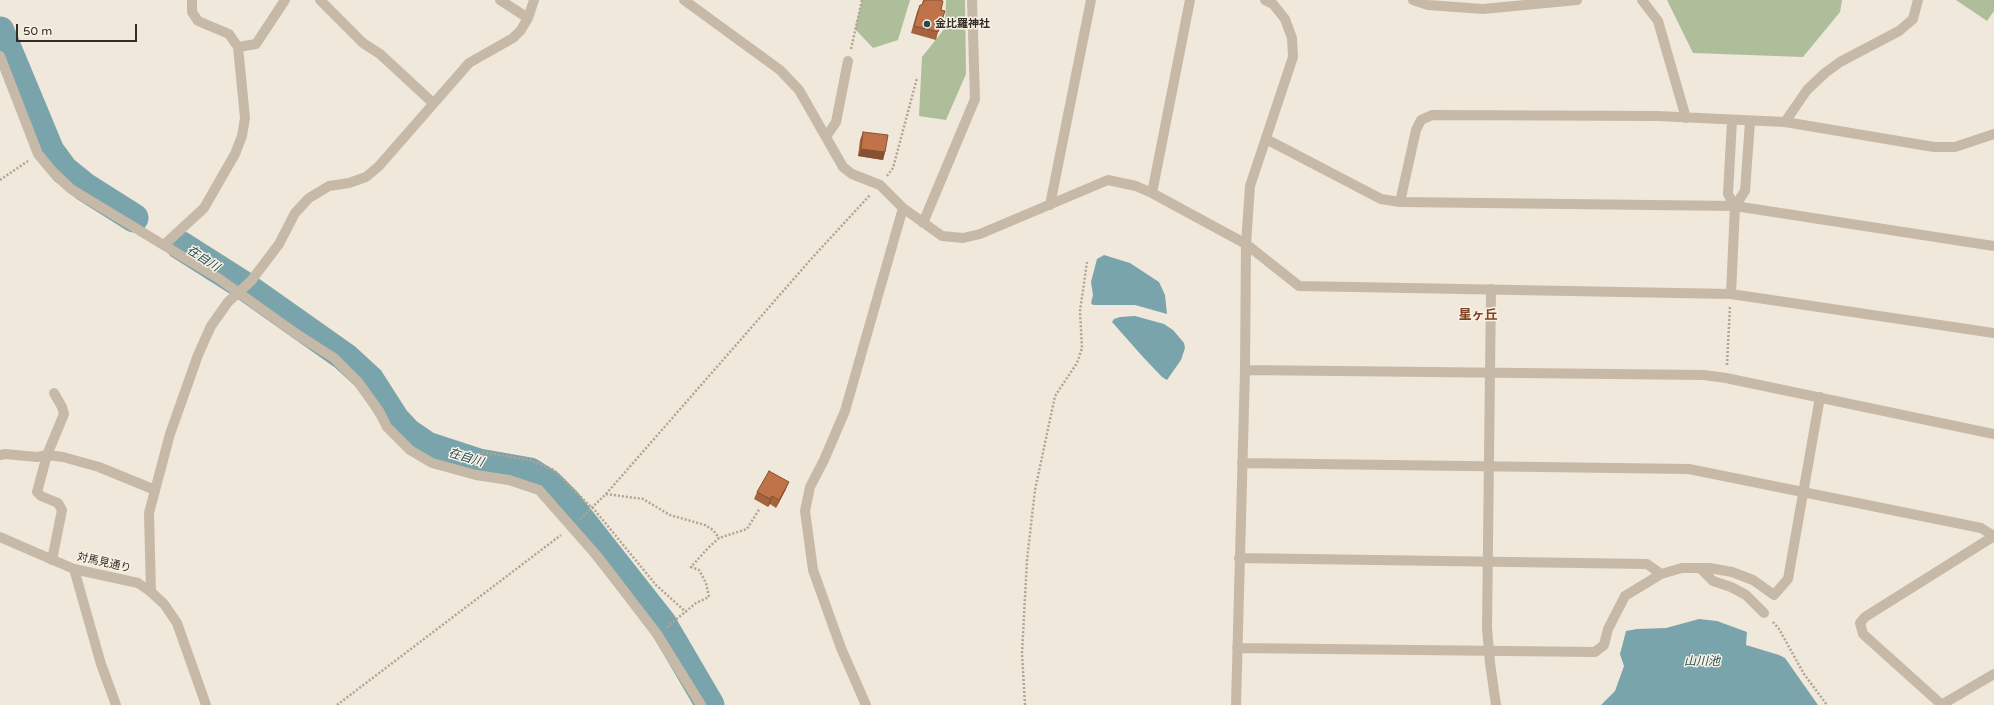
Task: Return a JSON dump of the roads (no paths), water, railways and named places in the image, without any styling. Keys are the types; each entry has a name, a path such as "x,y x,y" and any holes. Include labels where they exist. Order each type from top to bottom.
{"street":[{"path":"164,245 204,208 235,154 242,136 245,118 238,47 229,34 198,21 192,12 192,0"},
{"path":"238,47 256,44 285,0"},
{"path":"320,0 363,43 380,54 433,103"},
{"path":"500,0 528,18"},
{"path":"151,592 149,513 170,434 198,355 211,326 228,302 251,281 278,244 295,213 310,198 329,186 349,183 366,177 379,166 469,63 513,38 521,30 528,18 534,0"},
{"path":"684,0 780,70 799,90 843,167 852,174 880,185 903,208 942,236 963,238 980,234 1108,180 1136,186 1152,193 1246,244 1299,286 1731,294 1994,333"},
{"path":"923,223 975,99 972,0"},
{"path":"1050,205 1091,0"},
{"path":"1152,193 1190,0"},
{"path":"1236,705 1245,370 1246,244 1250,186 1294,57 1292,38 1285,20 1273,4 1265,0"},
{"path":"1413,0 1428,5 1484,9 1577,0"},
{"path":"1642,0 1658,21 1686,118"},
{"path":"1785,122 1807,90 1826,73 1840,62 1898,31 1913,19 1918,0"},
{"path":"0,56 38,154 53,172 71,189 240,292 298,335 334,358 358,382 387,426 410,450 432,463 471,473 509,480 538,490 598,557 657,634 701,705"},
{"path":"826,137 836,122 848,61"},
{"path":"1400,202 1416,130 1421,120 1432,115 1686,118 1750,122 1785,122 1934,147 1955,147 1994,134"},
{"path":"1732,120 1728,194 1735,206"},
{"path":"1731,294 1735,206 1745,191 1750,122"},
{"path":"1266,139 1381,199 1400,202 1735,206 1994,246"},
{"path":"866,705 841,648 813,570 805,511 810,487 824,460 845,411 903,208"},
{"path":"1492,289 1488,651 1496,705"},
{"path":"1245,370 1704,375 1726,378 1994,434"},
{"path":"52,560 62,510 58,503 41,496 37,492 47,455 64,414 62,407 54,393"},
{"path":"1237,648 1594,652 1604,646 1608,629 1625,596 1661,574 1682,568 1710,568 1732,572 1753,580 1774,595 1788,579 1820,398"},
{"path":"0,456 5,454 37,457 47,455 63,457 99,467 155,490"},
{"path":"1242,463 1689,469 1981,528 1994,536 1865,617 1860,624 1863,634 1942,705 1994,674"},
{"name":"対馬見通り","path":"0,537 74,569 138,583 151,592 164,604 177,623 206,705"},
{"path":"1239,558 1647,564 1661,574"},
{"path":"1700,568 1713,581 1731,587 1746,595 1764,613"},
{"path":"74,569 101,664 116,705"}],"water":[{"path":"1104,255 1130,263 1159,282 1165,295 1167,314 1135,305 1093,305 1091,303 1093,295 1091,282 1097,259"},
{"path":"1135,316 1164,324 1173,330 1184,343 1185,348 1181,360 1167,380 1162,377 1143,357 1112,322 1114,319 1120,317"},
{"name":"山川池","path":"1699,619 1717,621 1747,632 1746,645 1785,658 1818,705 1601,705 1615,691 1624,666 1620,654 1626,631 1666,628"}],"waterway":[{"name":"在自川","path":"0,31 50,151 64,170 85,187 134,218"},
{"name":"在自川","path":"180,245 243,285 345,357 370,380 395,419 408,433 427,446 479,463 530,472 549,484 566,501 662,623 710,705"}],"place":[{"name":"金比羅神社","path":"927,24"}],"district":[{"name":"星ヶ丘","path":"1478,316"}]}
